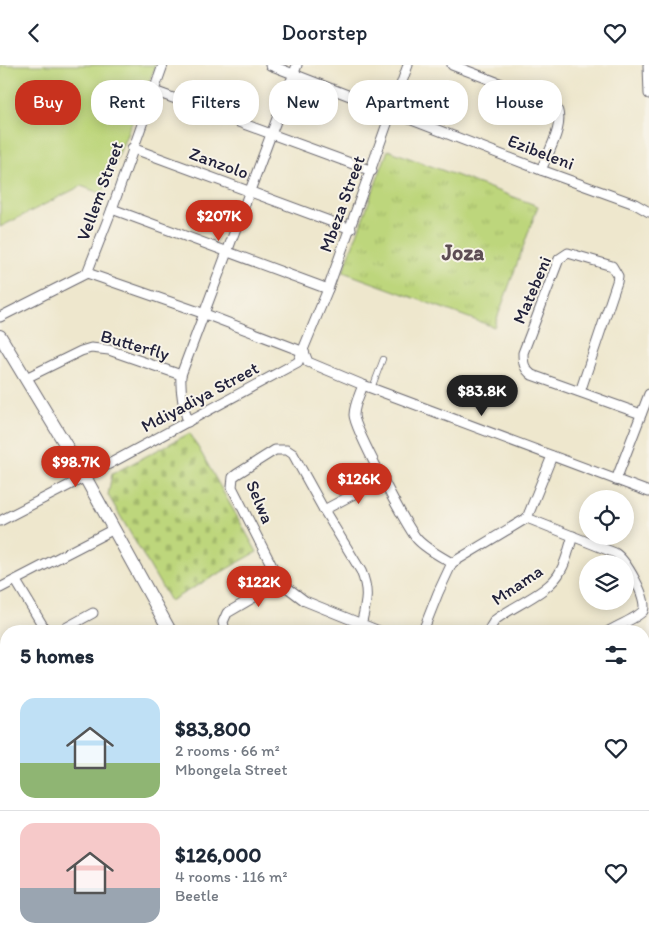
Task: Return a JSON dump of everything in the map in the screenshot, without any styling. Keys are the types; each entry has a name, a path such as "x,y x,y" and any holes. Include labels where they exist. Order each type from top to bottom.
{"street":[{"name":"Vellem Street","path":"158,80 164,65"},
{"name":"Ezibeleni","path":"270,65 295,69 348,92"},
{"name":"Mbeza Street","path":"403,80 408,65"},
{"path":"452,65 554,104 559,109 559,121 541,170"},
{"path":"648,65 649,94"},
{"path":"188,422 180,386 182,375 295,69"},
{"path":"163,94 372,171"},
{"name":"Vellem Street","path":"87,273 112,209 141,125"},
{"name":"Mbeza Street","path":"304,352 388,125"},
{"name":"Ezibeleni","path":"426,125 635,204 649,212"},
{"name":"Zanzolo","path":"132,148 350,229"},
{"path":"112,209 328,289"},
{"name":"Matebeni","path":"580,391 618,282 618,276 612,266 568,253 559,259 523,353 523,363 526,370 532,375 641,414"},
{"path":"0,317 87,273 304,352 308,362 368,387 649,492"},
{"path":"0,335 85,477 167,625"},
{"name":"Butterfly","path":"26,378 91,348 108,350 182,375"},
{"name":"Mdiyadiya Street","path":"0,521 298,362 304,352"},
{"path":"368,387 354,415 356,425 418,540 452,563"},
{"path":"616,480 649,393"},
{"name":"Selwa","path":"275,450 287,450 293,454 366,582 367,600 361,625 305,601 280,582 232,487 233,477 275,450"},
{"path":"425,625 452,563 527,518 552,456"},
{"path":"324,510 384,478"},
{"path":"527,518 621,557 645,599 645,606 641,612 619,625"},
{"path":"0,588 114,529"},
{"name":"Mnama","path":"492,625 500,616 545,588 555,579 565,561 572,536"},
{"path":"16,581 42,625"},
{"path":"224,625 227,613 280,582"},
{"path":"71,625 93,613"}],"lane":[{"path":"368,387 383,359"}],"green space":[{"path":"0,65 156,65 150,80 91,80 91,125 131,125 102,194 81,186 0,227"},
{"path":"388,150 538,206 494,327 343,272"},
{"path":"190,433 257,552 170,601 108,495 112,474"}],"district":[{"name":"Joza","path":"463,252"}]}
